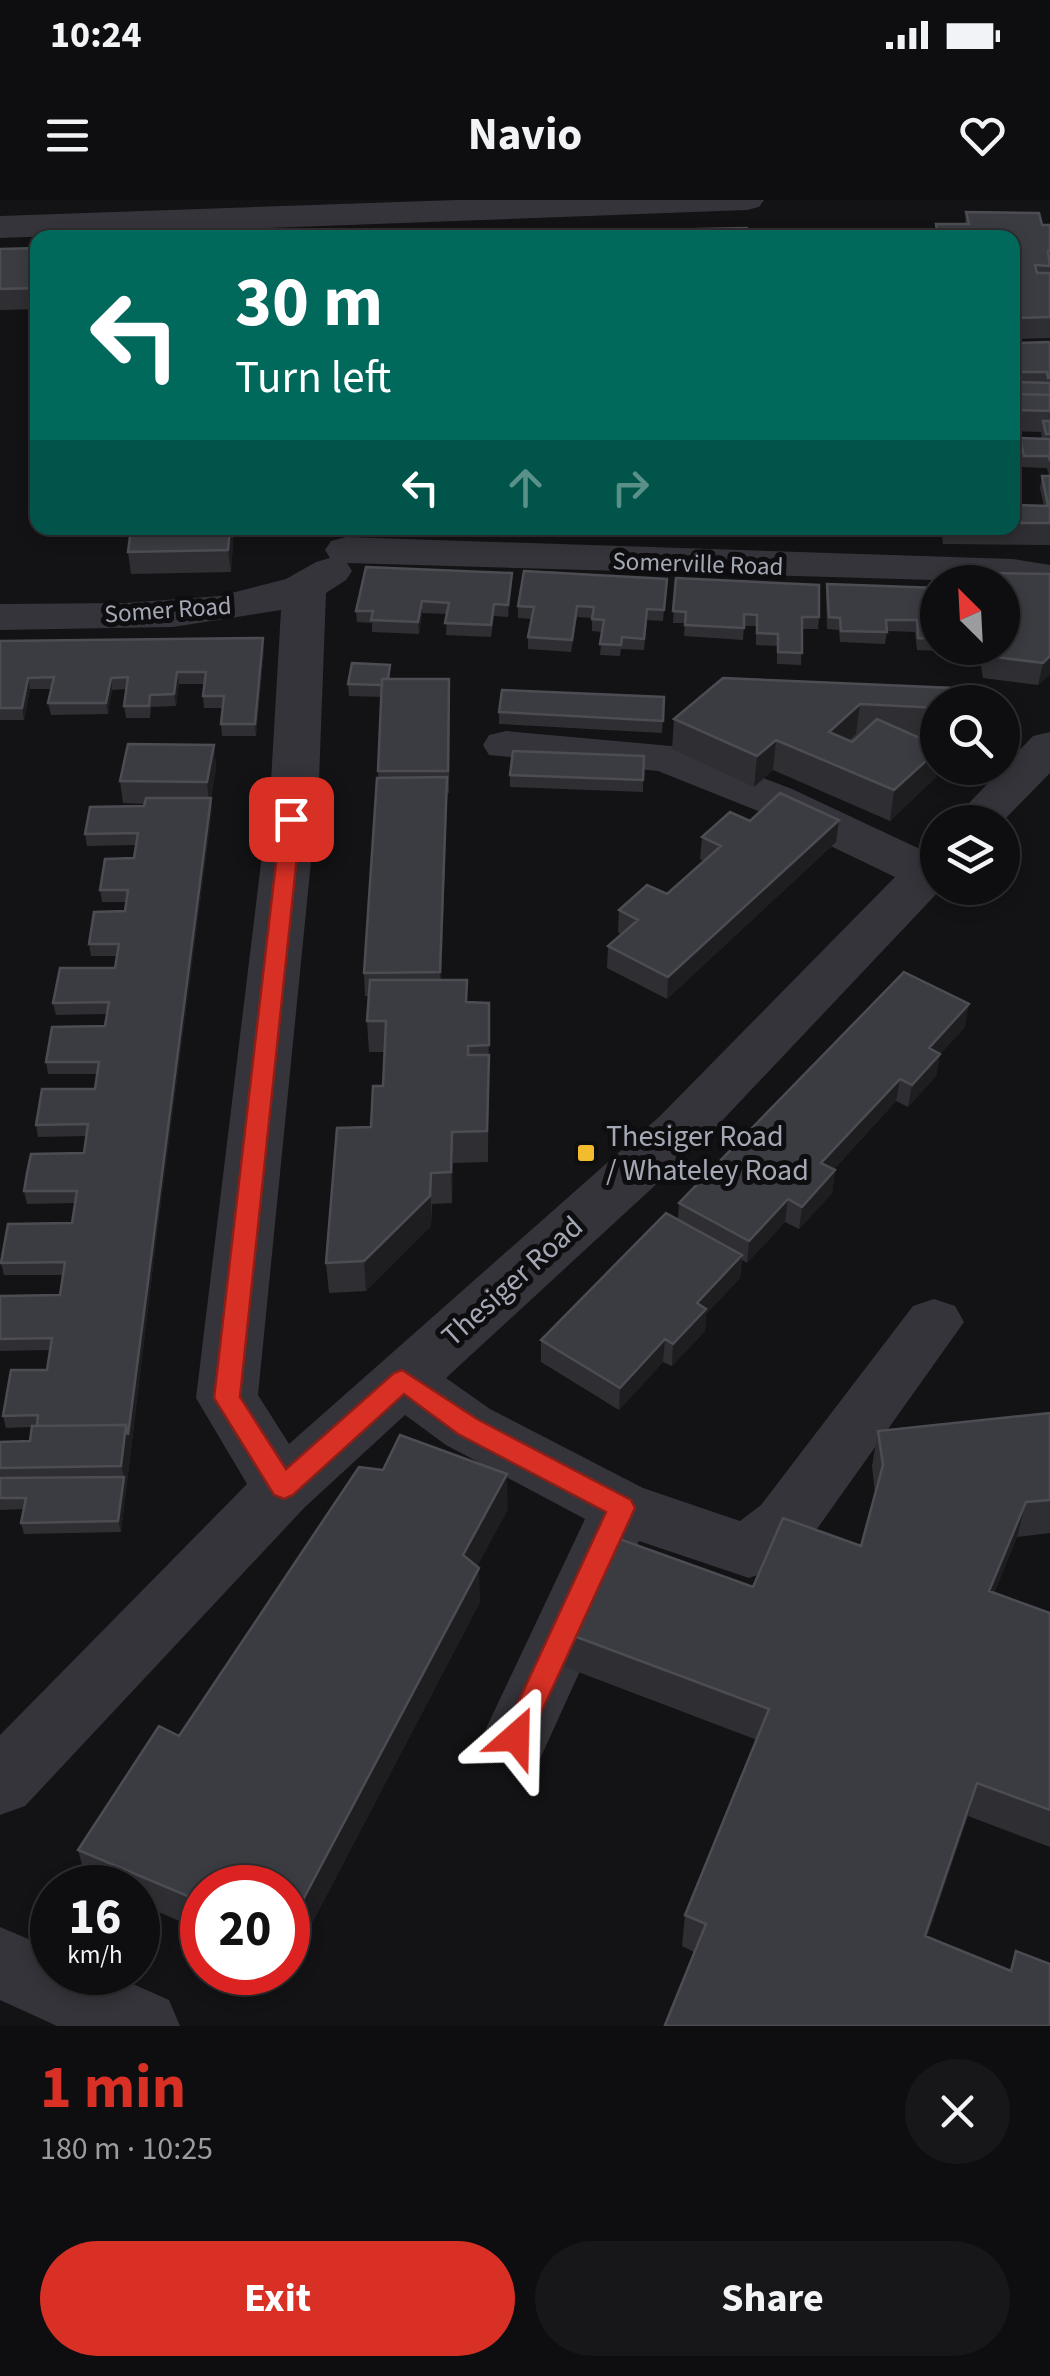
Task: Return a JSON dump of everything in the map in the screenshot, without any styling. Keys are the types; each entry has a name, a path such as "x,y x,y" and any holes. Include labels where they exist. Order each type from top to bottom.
{"street":[{"path":"0,227 351,227 537,204 747,200"},
{"path":"284,1488 227,1398 295,781 331,560"},
{"name":"Somerville Road","path":"331,560 1032,575"},
{"name":"Somer Road","path":"0,617 172,612 272,601 331,560"},
{"path":"506,745 665,757 920,862"},
{"path":"992,805 1050,746"},
{"name":"Thesiger Road","path":"0,1783 284,1488 680,1130 920,881"},
{"path":"402,1380 468,1427 622,1508 750,1551 784,1524 934,1322"},
{"path":"516,1737 622,1508"},
{"path":"0,1963 142,2026"}],"building":[{"path":"966,212 1039,213 1042,225 1050,225 1050,266 1035,265 1037,273 1050,273 1050,317 1020,318 1020,230 937,230 936,224 969,224"},
{"path":"747,228 747,230 655,230"},
{"path":"30,248 30,288 0,289 0,249"},
{"path":"1050,342 1050,378 1047,372 1020,372 1020,343"},
{"path":"1020,382 1050,383 1050,395 1020,394"},
{"path":"1020,394 1050,395 1050,411 1020,410"},
{"path":"1043,421 1050,421 1050,434 1046,434"},
{"path":"1020,438 1050,439 1050,461 1049,456 1024,456"},
{"path":"1042,476 1050,476 1050,505 1048,505"},
{"path":"1020,505 1050,506 1050,523 1020,523"},
{"path":"130,535 229,535 228,550 128,552"},
{"path":"366,567 512,573 508,605 494,604 491,625 445,623 449,603 422,601 418,622 371,620 373,611 356,611"},
{"path":"524,571 667,579 664,610 647,609 644,639 622,637 621,645 600,644 604,620 592,619 594,607 577,606 572,640 528,637 534,607 518,606"},
{"path":"1020,573 1050,574 1050,656 1043,663 1020,660"},
{"path":"676,578 819,585 819,617 802,617 802,653 778,652 778,634 757,633 757,615 744,614 744,628 685,625 686,612 673,611"},
{"path":"827,584 920,587 920,638 917,620 886,620 887,632 841,631 840,618 829,617"},
{"path":"263,638 255,724 221,724 224,696 203,696 206,672 177,672 174,694 150,695 149,706 124,706 128,677 111,678 106,703 48,703 54,677 28,678 22,708 0,708 0,641"},
{"path":"352,663 390,665 388,679 382,679 382,685 348,684"},
{"path":"723,678 920,687 920,707 860,704 829,732 852,742 877,719 920,738 920,766 894,790 776,740 757,756 674,719"},
{"path":"382,679 449,679 448,771 378,771"},
{"path":"502,690 664,697 663,721 499,712"},
{"path":"128,744 214,745 207,782 120,781"},
{"path":"513,751 644,756 643,780 510,775"},
{"path":"447,777 440,972 364,973 377,778"},
{"path":"780,793 839,820 668,977 608,946 638,920 619,910 647,885 667,894 721,846 702,837 730,812 750,821"},
{"path":"146,798 211,798 128,1435 126,1425 37,1426 38,1415 3,1416 11,1370 47,1370 52,1338 0,1339 0,1296 60,1295 65,1262 1,1263 8,1224 72,1223 77,1191 24,1191 27,1173 31,1154 84,1153 88,1124 36,1125 42,1089 95,1089 99,1062 46,1062 52,1027 105,1026 109,1002 53,1003 60,968 115,968 119,944 89,944 94,912 125,911 128,890 100,890 105,859 134,858 138,833 85,834 90,807 144,806"},
{"path":"904,972 969,1004 929,1048 940,1054 912,1085 900,1079 821,1163 835,1170 802,1207 788,1199 749,1241 679,1203"},
{"path":"370,980 467,980 466,1002 489,1003 489,1045 468,1046 468,1055 489,1055 487,1131 452,1132 451,1172 431,1173 430,1196 364,1261 326,1263 337,1128 371,1127 373,1086 383,1086 386,1021 367,1021"},
{"path":"666,1213 742,1255 697,1303 706,1309 673,1344 665,1339 620,1388 541,1340"},
{"path":"1050,1413 1050,1500 1026,1502 989,1591 1050,1613 1050,1810 977,1783 925,1936 1011,1971 1016,1951 1050,1964 1050,2026 665,2025 706,1924 685,1915 769,1709 566,1633 614,1537 753,1587 783,1518 861,1546 883,1465 878,1431"},
{"path":"126,1425 121,1466 0,1468 0,1442 30,1441 32,1426"},
{"path":"400,1435 507,1474 463,1555 479,1568 310,1887 310,1865 180,1865 180,1893 160,1884 160,1865 114,1865 78,1850 159,1726 179,1736 359,1467 383,1470"},
{"path":"124,1477 118,1521 21,1523 26,1498 0,1498 0,1478"}],"place":[{"name":"Thesiger Road / Whateley Road","path":"586,1153"}],"route":[{"path":"291,819 227,1398 284,1488 402,1380 468,1427 622,1508 516,1737"}]}
